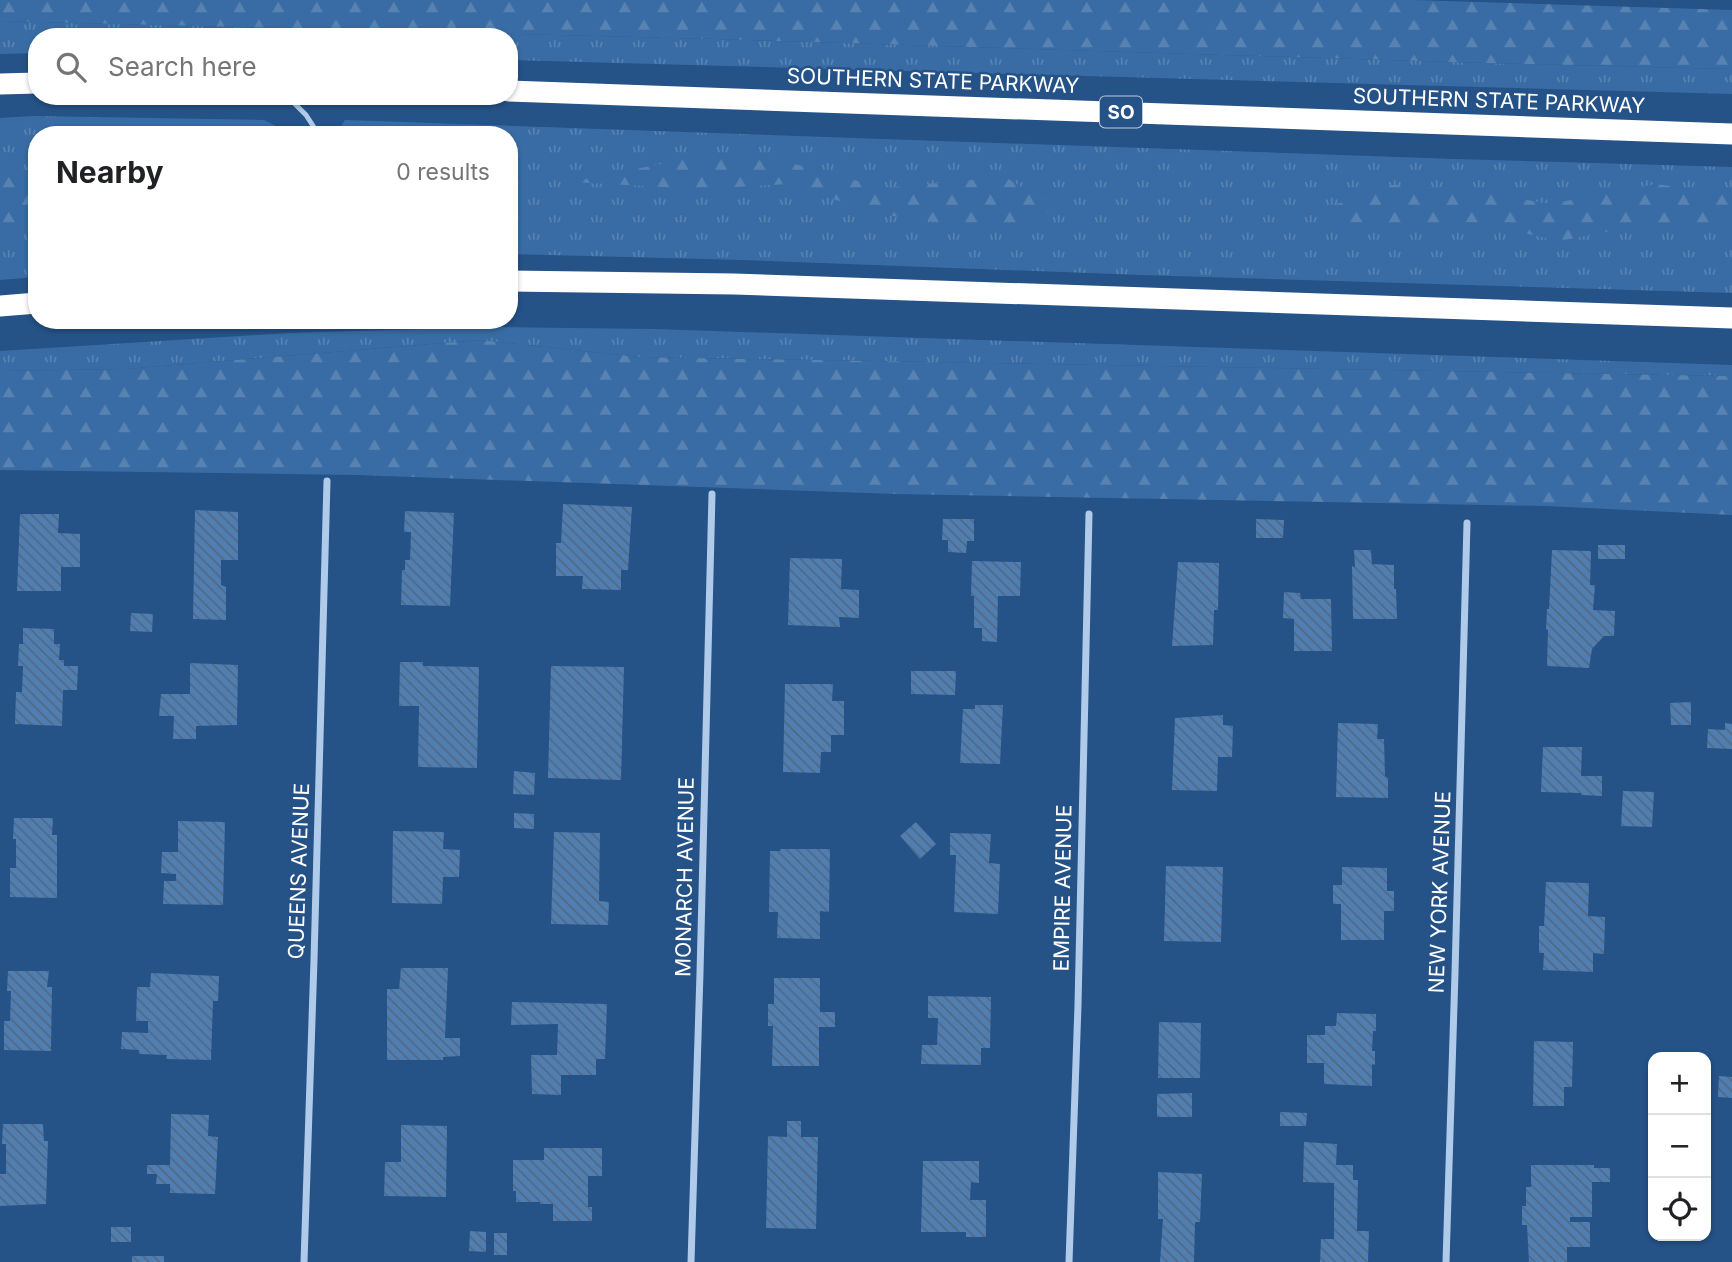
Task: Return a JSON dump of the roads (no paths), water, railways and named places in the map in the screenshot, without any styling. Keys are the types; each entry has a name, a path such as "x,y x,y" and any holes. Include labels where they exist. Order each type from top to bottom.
{"highway":[{"path":"0,84 28,83"},
{"name":"SOUTHERN STATE PARKWAY","path":"518,91 1732,134"},
{"path":"518,281 748,285 1732,318"},
{"path":"0,306 28,304"}],"street":[{"name":"QUEENS AVENUE","path":"304,1262 327,481"},
{"name":"MONARCH AVENUE","path":"691,1262 712,494"},
{"name":"EMPIRE AVENUE","path":"1069,1262 1089,514"},
{"name":"NEW YORK AVENUE","path":"1446,1262 1467,523"}],"lane":[{"path":"296,105 313,126"}]}
